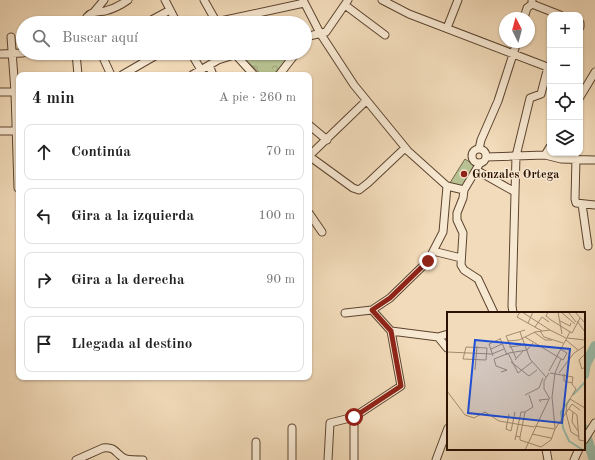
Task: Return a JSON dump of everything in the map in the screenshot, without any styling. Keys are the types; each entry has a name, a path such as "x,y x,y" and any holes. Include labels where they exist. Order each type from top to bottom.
{"street":[{"path":"88,16 94,12 104,0"},
{"path":"94,12 114,8 128,0"},
{"path":"165,0 173,16"},
{"path":"204,0 213,16"},
{"path":"382,0 410,14 547,67"},
{"path":"447,28 458,0"},
{"path":"242,16 303,1 311,16"},
{"path":"526,12 532,2 554,12"},
{"path":"312,36 326,32 346,3 385,35"},
{"path":"159,16 170,10"},
{"path":"312,18 320,33 354,85 405,148 447,186 464,190"},
{"path":"11,37 16,84"},
{"path":"480,163 475,161 472,157 474,152 479,149 481,140 498,101 515,48"},
{"path":"0,54 16,54"},
{"path":"77,60 78,72"},
{"path":"104,60 110,72"},
{"path":"127,72 148,60"},
{"path":"195,60 201,72"},
{"path":"203,72 209,65 218,60"},
{"path":"242,60 252,72"},
{"path":"281,72 291,60"},
{"path":"209,65 212,72"},
{"path":"583,92 595,72"},
{"path":"513,312 516,156 530,98 541,94 547,74"},
{"path":"0,92 16,92"},
{"path":"312,153 366,100"},
{"path":"312,128 326,140"},
{"path":"0,131 16,131"},
{"path":"312,158 353,188 359,190 405,148"},
{"path":"479,149 484,150 486,157"},
{"path":"486,157 545,155 561,159 576,158 595,160"},
{"path":"486,157 485,160 480,163 464,190 463,198 457,213 457,220 463,233 461,265 464,270 478,279 494,312"},
{"path":"576,158 576,203 595,205"},
{"path":"476,170 515,192"},
{"path":"345,313 372,310 390,298 428,261 443,232 447,186"},
{"path":"582,204 588,246"},
{"path":"312,217 322,232"},
{"path":"433,251 461,258"},
{"path":"328,460 330,423 354,417 401,386 391,331 372,310"},
{"path":"391,331 438,336 447,334"},
{"path":"438,336 447,348"},
{"path":"354,417 354,460"},
{"path":"585,438 595,423"},
{"path":"292,428 292,460"},
{"path":"436,460 447,431"},
{"path":"256,442 256,460"},
{"path":"76,460 108,447 114,449 124,459 143,460"},
{"path":"546,450 548,460"},
{"path":"574,460 579,450"}],"green space":[{"path":"246,60 287,60 276,72 259,72"},
{"name":"Gonzales Ortega","path":"465,159 477,167 461,189 448,186"}],"waterway":[{"path":"585,370 586,364 595,346"},
{"path":"585,432 594,460"}],"place":[{"name":"Gonzales Ortega","path":"464,174"}],"route":[{"path":"354,417 401,386 391,331 372,310 390,298 428,261"}]}
